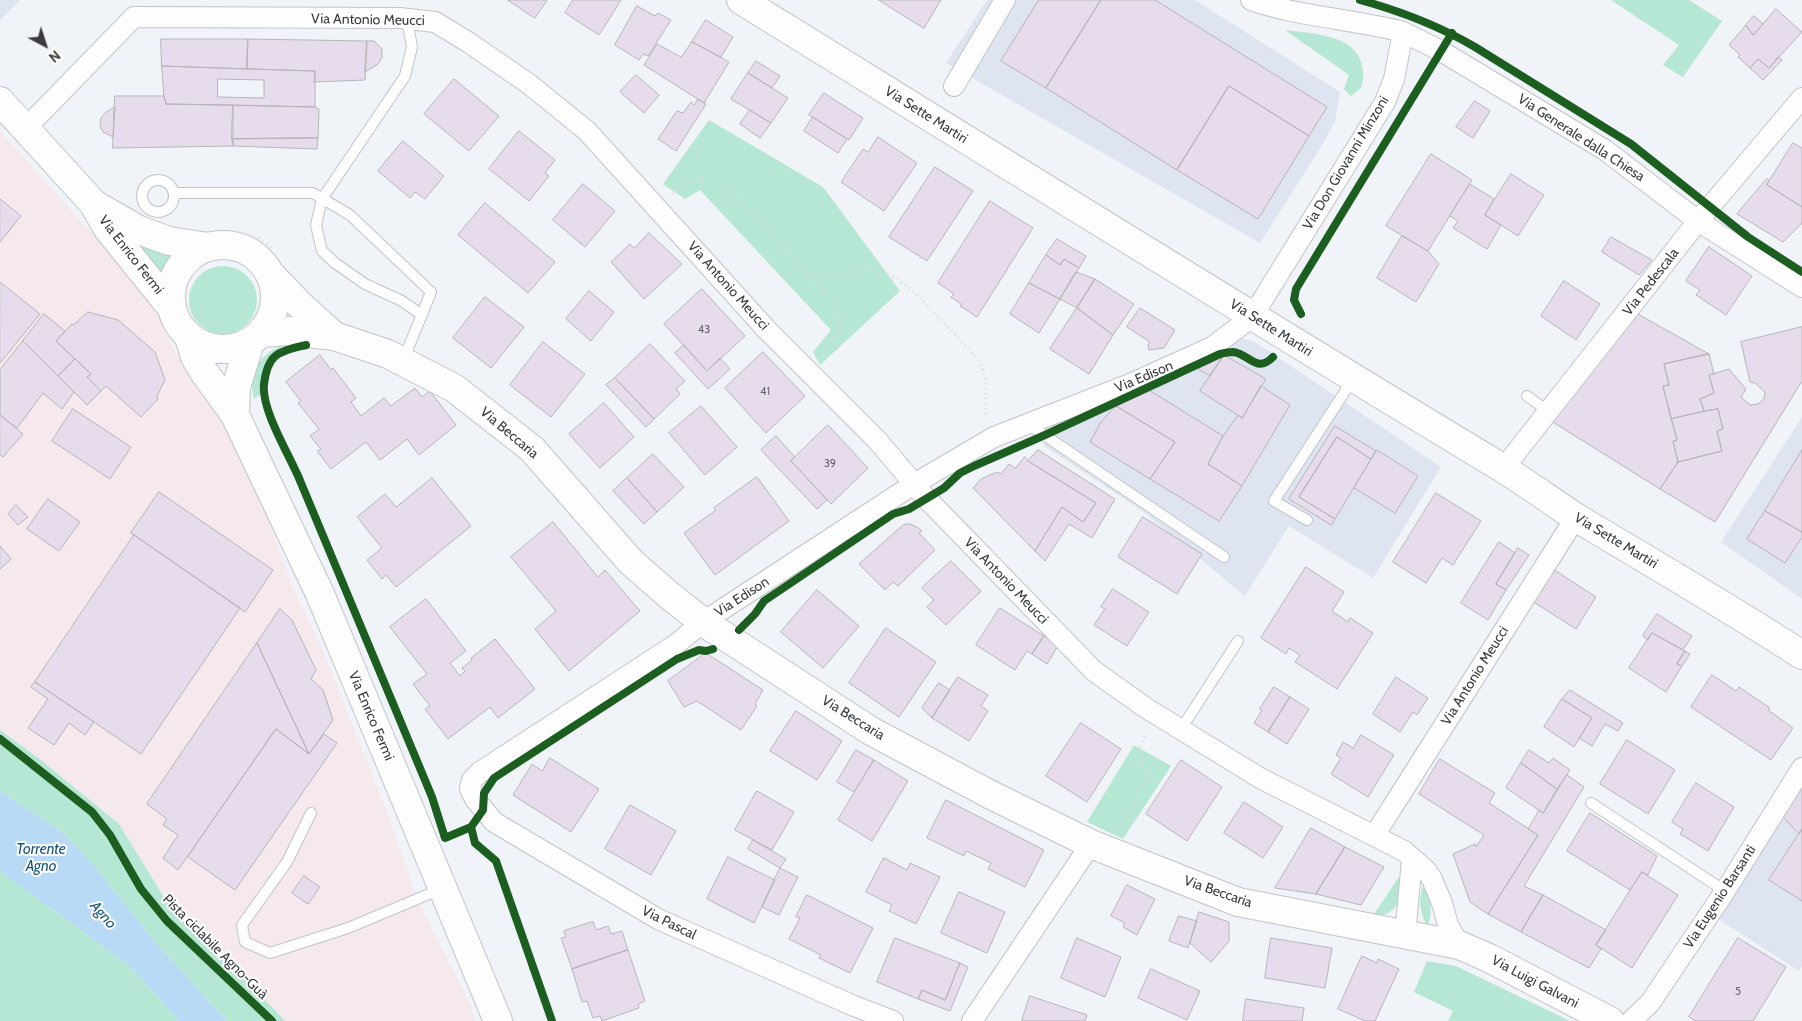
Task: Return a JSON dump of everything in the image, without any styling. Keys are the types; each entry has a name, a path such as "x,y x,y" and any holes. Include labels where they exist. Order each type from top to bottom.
{"main road":[{"name":"Via Sette Martiri","path":"740,0 1252,317 1503,469 1576,517 1699,592 1729,608 1802,655"},
{"name":"Via Enrico Fermi","path":"0,101 24,130 93,203 108,229 171,307"},
{"name":"Via Enrico Fermi","path":"93,203 139,230 169,241 218,239"},
{"path":"218,239 217,244 234,245 249,251 262,262 274,264 275,292 274,308 269,322 255,338 237,348 216,350 189,337 177,323 171,307 171,288 177,271 187,258 218,239"},
{"name":"Via Beccaria","path":"274,264 299,304 334,336"},
{"name":"Via Beccaria","path":"255,338 287,331 334,336 388,354 454,388 532,450 631,562 703,622 871,731 991,795 1091,844 1238,902 1459,945"},
{"name":"Via Enrico Fermi","path":"189,337 195,357 235,415 320,594 498,1021"},
{"name":"Via Enrico Fermi","path":"235,415 236,387 255,338"},
{"name":"Via Luigi Galvani","path":"1459,945 1489,958 1610,1021"}],"street":[{"path":"954,86 1005,0"},
{"path":"1251,0 1265,5 1316,7 1403,32"},
{"name":"Via Antonio Meucci","path":"24,130 134,17 406,19 435,22 529,84 587,131 767,330 877,440 914,484 1094,671 1146,708 1260,778 1404,851 1412,860 1426,870 1432,879 1442,903 1448,926 1459,945"},
{"name":"Via Don Giovanni Minzoni","path":"1252,317 1385,102 1394,79 1403,32"},
{"name":"Via Generale dalla Chiesa","path":"1403,32 1441,50 1605,150 1698,221 1802,287"},
{"name":"Via Pedescala","path":"1503,469 1698,221 1802,98"},
{"name":"Via Edison","path":"470,788 472,780 480,772 663,653 703,622 914,484 994,437 1130,384 1212,347 1252,317"},
{"name":"Via Antonio Meucci","path":"1374,836 1576,517"},
{"name":"Via Eugenio Barsanti","path":"1631,1021 1650,1003 1725,891 1802,768"},
{"name":"Via Pascal","path":"470,788 475,799 494,822 658,919 845,1002 893,1021"},
{"path":"972,1021 1091,844"},
{"path":"1405,935 1412,860"}],"lane":[{"path":"406,19 412,47 405,76 322,199 316,225 322,251 335,263 365,284 402,301 422,315"},
{"path":"174,193 313,193 350,215 431,292 403,362"},
{"path":"1307,520 1274,501 1353,379"},
{"path":"1527,396 1549,412"},
{"path":"1028,424 1224,557"},
{"path":"1181,729 1238,641"},
{"path":"1591,803 1725,891"},
{"path":"311,813 287,862 242,925 245,942 270,954 348,928 442,888"}],"path":[{"path":"666,199 679,188 694,180 714,181 732,192 835,304 842,323 835,338 827,348 804,367"},
{"path":"218,239 252,234 267,243 274,264"},
{"path":"815,281 837,274 869,270 898,279 915,293 980,361 986,380 987,424 994,437"},
{"path":"1116,829 1147,780 1144,764 1139,754 1140,745 1146,735"}],"shaded area":[{"path":"0,0 20,0 0,20"},
{"path":"987,0 1195,0 1340,92 1335,121 1321,147 1260,243 946,63"},
{"path":"0,131 85,226 110,249 108,251 161,316 163,329 176,353 185,364 199,373 257,487 291,583 325,655 388,815 419,903 471,1006 476,1021 285,1021 249,983 173,912 119,824 41,760 0,730"},
{"path":"1242,338 1255,342 1441,467 1373,578 1289,526 1245,596 1141,510 1044,446 1041,412 1220,348"},
{"path":"1802,417 1802,599 1721,542"},
{"path":"1802,777 1802,966 1799,971 1712,915"}],"green space":[{"path":"1611,0 1689,0 1722,21 1683,77 1663,65 1679,45"},
{"path":"1285,30 1322,35 1345,43 1354,50 1360,59 1363,74 1361,88 1351,96 1344,89 1349,75"},
{"path":"709,120 823,187 900,291 820,365 813,352 831,330 700,190 685,199 663,184"},
{"path":"121,236 175,255 163,271 159,285"},
{"path":"223,266 236,269 247,276 254,287 257,300 254,313 247,324 236,331 223,334 210,331 199,324 192,313 189,300 192,287 199,276 210,269"},
{"path":"282,346 276,351 265,367 261,380 261,394 254,399 252,377 257,365 273,350"},
{"path":"0,730 41,760 119,824 173,912 249,983 285,1021 227,1021 155,942 91,862 62,832 0,791"},
{"path":"1134,745 1171,766 1123,839 1087,822"},
{"path":"0,871 131,967 179,1021 0,1021"},
{"path":"1399,877 1401,892 1397,905 1387,913 1372,917"},
{"path":"1424,883 1430,905 1428,927 1420,906"},
{"path":"1427,961 1456,966 1570,1021 1448,1021 1453,1011 1414,992"}],"water":[{"name":"Torrente Agno","path":"0,791 62,832 91,862 155,942 227,1021 179,1021 131,967 0,871"}],"building":[{"path":"508,0 547,0 535,18"},
{"path":"573,0 621,0 599,35 565,13"},
{"path":"879,0 941,0 924,28"},
{"path":"1039,0 1101,0 1046,88 1001,61"},
{"path":"1101,0 1155,0 1327,107 1309,136 1229,86 1177,170 1046,88"},
{"path":"637,6 655,16 658,13 671,20 648,56 643,54 639,60 615,45"},
{"path":"1776,9 1802,32 1769,68 1758,59 1750,68 1729,45 1746,25 1753,35"},
{"path":"1754,16 1763,24 1753,35 1746,25"},
{"path":"706,20 733,37 721,57 692,42"},
{"path":"161,39 248,39 247,69 162,66"},
{"path":"248,39 367,41 365,80 314,82 315,71 247,69"},
{"path":"367,41 374,41 382,49 382,58 378,64 365,72"},
{"path":"692,42 729,62 704,103 644,65 657,44 681,57"},
{"path":"1778,57 1782,60 1763,80 1750,68 1758,59 1769,68"},
{"path":"756,61 780,76 772,88 748,73"},
{"path":"162,66 315,71 315,107 166,104","holes":["218,79 264,80 264,98 218,97"]},
{"path":"748,73 788,98 771,123 731,99"},
{"path":"636,75 659,95 644,113 620,92"},
{"path":"454,79 499,116 469,151 424,114"},
{"path":"1229,86 1309,136 1258,219 1177,170"},
{"path":"824,93 863,118 849,140 809,115"},
{"path":"115,96 164,96 166,104 233,105 233,146 113,148"},
{"path":"698,99 706,104 676,151 658,139 677,111 683,113 691,102 694,105"},
{"path":"1475,101 1490,111 1473,138 1456,127"},
{"path":"233,105 315,107 319,109 318,138 232,139"},
{"path":"115,107 113,137 103,132 100,126 101,118"},
{"path":"750,110 771,123 760,138 740,124"},
{"path":"813,117 847,139 838,153 804,131"},
{"path":"519,131 555,160 545,173 549,176 529,201 489,169"},
{"path":"878,137 917,163 884,211 841,182 863,149 868,152"},
{"path":"318,138 317,149 233,146 232,139"},
{"path":"403,141 444,176 425,199 415,192 410,198 378,171"},
{"path":"1793,143 1802,148 1802,207 1767,185"},
{"path":"1431,154 1472,180 1428,251 1386,226"},
{"path":"935,167 973,191 927,261 889,237"},
{"path":"1511,174 1544,195 1518,236 1485,215"},
{"path":"1767,179 1769,180 1767,185 1802,207 1802,223 1783,242 1737,214"},
{"path":"583,184 615,211 585,247 553,220"},
{"path":"1470,184 1494,199 1485,215 1501,225 1487,249 1453,228 1458,221 1450,216"},
{"path":"0,199 21,216 0,242"},
{"path":"990,201 1033,228 977,317 960,306 961,304 951,297 954,294 938,283"},
{"path":"485,203 555,262 528,293 458,235"},
{"path":"649,233 682,264 644,299 611,262 630,244 634,248"},
{"path":"1402,236 1428,251 1439,264 1416,302 1377,278"},
{"path":"1611,237 1652,260 1639,275 1602,252"},
{"path":"1057,239 1086,256 1079,268 1064,259 1060,265 1046,255"},
{"path":"1709,247 1752,276 1726,315 1696,295 1700,290 1686,281"},
{"path":"1046,255 1060,265 1064,259 1079,268 1060,299 1029,283"},
{"path":"1076,272 1095,279 1077,308 1060,299"},
{"path":"1095,279 1134,304 1113,335 1077,308"},
{"path":"1564,281 1600,304 1576,340 1541,316"},
{"path":"0,282 40,314 0,363"},
{"path":"1029,283 1060,299 1039,333 1010,314"},
{"path":"702,289 745,336 707,371 664,324"},
{"path":"589,291 614,312 591,341 566,319"},
{"path":"485,297 524,327 491,368 453,338"},
{"path":"1077,308 1113,335 1089,374 1050,349"},
{"path":"1140,308 1175,330 1164,348 1149,350 1148,345 1150,342 1127,327"},
{"path":"88,312 118,320 155,352 165,380 157,396 158,399 141,417 106,386 101,391 87,377 91,374 56,341 72,324"},
{"path":"1636,313 1709,354 1664,364 1669,385 1663,386 1677,440 1673,441 1678,462 1660,489 1548,419"},
{"path":"44,314 65,331 56,341 75,359 58,376 23,341"},
{"path":"1802,327 1802,381 1715,522 1660,489 1678,462 1722,451 1717,431 1723,429 1718,409 1704,411 1700,399 1714,393 1709,375 1729,369 1746,389 1741,397 1750,405 1758,404 1764,399 1765,392 1755,383 1750,382 1741,342"},
{"path":"23,341 74,392 62,409 43,393 17,428 0,415 0,370"},
{"path":"543,342 585,374 551,417 510,385"},
{"path":"650,344 685,381 676,389 680,394 654,419 615,378"},
{"path":"684,345 707,371 720,358 730,369 708,389 675,353"},
{"path":"763,352 805,396 766,433 725,388"},
{"path":"1709,354 1714,374 1709,375 1714,393 1700,399 1704,411 1671,419 1663,386 1669,385 1664,364"},
{"path":"320,355 331,370 333,368 356,398 351,402 361,416 384,398 391,406 415,388 422,397 430,391 456,425 419,455 407,439 380,460 366,442 331,469 317,451 321,449 310,436 319,429 298,403 301,401 286,382"},
{"path":"1224,355 1210,376 1198,369"},
{"path":"1224,355 1266,379 1242,418 1200,391"},
{"path":"75,359 91,374 87,377 101,391 87,405 58,376"},
{"path":"615,378 654,419 646,427 606,385"},
{"path":"1261,386 1290,405 1242,486 1208,464 1223,436 1238,415 1242,418"},
{"path":"1149,390 1223,436 1208,464 1242,486 1219,521 1150,479 1175,442 1116,406"},
{"path":"604,403 634,437 600,468 569,434"},
{"path":"701,406 737,447 705,475 669,433"},
{"path":"1116,406 1175,442 1150,479 1090,442 1101,422"},
{"path":"73,409 131,447 110,479 52,441"},
{"path":"1718,409 1723,429 1717,431 1722,451 1678,462 1673,441 1677,440 1671,419"},
{"path":"0,415 23,434 3,457 0,455"},
{"path":"828,425 868,468 831,504 791,461"},
{"path":"1335,426 1376,451 1371,459 1337,437 1299,497 1335,519 1331,525 1289,499"},
{"path":"776,436 795,457 791,461 827,500 817,509 761,450"},
{"path":"1337,437 1371,459 1335,519 1299,497"},
{"path":"1038,450 1115,499 1092,538 1069,524 1045,561 1035,551 1062,507 1083,522 1096,503 1028,461"},
{"path":"1377,450 1418,476 1395,513 1354,488"},
{"path":"1802,450 1802,532 1765,511"},
{"path":"653,454 684,487 657,512 627,478"},
{"path":"1025,457 1028,461 1096,503 1083,522 1062,507 1035,551 973,488 981,479 997,472 1001,474 1009,464 1015,468"},
{"path":"757,477 789,521 715,575 684,533 716,510 714,508"},
{"path":"432,478 471,526 396,587 386,575 382,579 367,560 382,548 357,517 385,494 396,507"},
{"path":"627,478 657,512 644,524 613,491"},
{"path":"159,492 273,570 245,612 131,533"},
{"path":"1436,493 1481,521 1453,565 1442,558 1426,583 1393,562"},
{"path":"48,499 80,522 59,551 27,529"},
{"path":"16,505 28,517 18,525 8,514"},
{"path":"1765,511 1802,532 1802,537 1785,563 1747,539"},
{"path":"1143,517 1202,554 1177,594 1118,557"},
{"path":"553,522 598,577 605,570 640,611 569,671 535,629 556,611 511,557"},
{"path":"910,524 922,531 919,533 935,550 898,586 893,582 885,590 859,564 903,525"},
{"path":"134,535 240,608 141,754 35,682"},
{"path":"1499,542 1515,553 1496,584 1506,590 1488,620 1461,603"},
{"path":"0,546 11,559 0,569"},
{"path":"1518,548 1529,555 1506,590 1496,584"},
{"path":"951,561 981,591 946,625 927,607 934,600 922,588"},
{"path":"1306,567 1344,592 1332,611 1348,622 1350,618 1373,633 1337,689 1295,662 1300,655 1289,648 1286,654 1261,638"},
{"path":"1553,569 1596,597 1576,629 1532,601"},
{"path":"1113,589 1149,612 1127,646 1094,625 1105,609 1101,607"},
{"path":"817,590 859,626 823,668 781,632"},
{"path":"426,599 466,651 450,663 460,676 465,671 462,668 472,660 471,658 495,639 535,689 498,718 490,707 448,739 425,709 430,706 413,684 427,674 390,627"},
{"path":"1000,608 1044,636 1032,654 1027,651 1015,670 976,645"},
{"path":"280,609 292,620 316,670 311,679 323,690 333,720 309,754 257,643"},
{"path":"1657,614 1692,636 1683,650 1652,633 1648,640 1643,636"},
{"path":"886,628 936,662 899,717 849,683"},
{"path":"1652,633 1685,651 1677,664 1682,666 1666,692 1629,668"},
{"path":"1044,636 1059,644 1047,664 1032,654"},
{"path":"257,643 309,754 276,729 178,870 163,858 178,835 163,825 167,819 147,804"},
{"path":"1685,651 1690,654 1682,666 1677,664"},
{"path":"706,653 763,690 755,704 757,706 741,730 697,701 684,707 668,681"},
{"path":"1712,675 1736,691 1739,687 1770,708 1768,710 1793,728 1771,760 1691,707"},
{"path":"958,677 988,695 981,706 988,711 969,741 932,718"},
{"path":"1396,677 1428,698 1417,715 1413,712 1400,732 1373,714"},
{"path":"35,682 94,722 85,735 69,723 54,745 28,728 48,699 31,687"},
{"path":"939,683 950,690 932,718 922,708"},
{"path":"1274,687 1290,697 1268,732 1254,723 1262,710 1260,709"},
{"path":"1570,690 1623,723 1618,731 1605,724 1592,746 1579,738 1592,718 1562,699"},
{"path":"1290,697 1309,709 1287,744 1268,732"},
{"path":"1562,699 1592,718 1574,747 1544,727"},
{"path":"796,711 842,741 817,780 770,751"},
{"path":"1081,723 1121,749 1087,802 1046,776"},
{"path":"276,729 309,754 324,734 337,743 235,890 188,857"},
{"path":"1361,735 1394,755 1368,797 1331,774 1341,758 1336,755 1343,742 1353,748"},
{"path":"1627,740 1675,770 1648,814 1600,784"},
{"path":"856,750 874,760 854,792 837,782"},
{"path":"1529,750 1549,763 1553,758 1570,770 1557,789 1521,763"},
{"path":"550,758 599,789 571,832 513,795 532,764 542,771"},
{"path":"1440,759 1495,793 1489,803 1538,835 1488,914 1470,902 1453,854 1475,844 1476,847 1484,835 1419,794"},
{"path":"874,760 908,781 872,841 838,820"},
{"path":"1181,760 1222,787 1187,841 1146,814"},
{"path":"1521,763 1557,789 1543,813 1506,788"},
{"path":"1567,775 1584,787 1524,886 1543,895 1521,932 1488,914 1538,835 1528,829 1539,810 1543,813"},
{"path":"1696,783 1734,807 1708,851 1680,834 1683,829 1672,822"},
{"path":"1802,786 1802,829 1799,834 1782,816"},
{"path":"757,791 794,812 772,850 735,830"},
{"path":"946,800 1044,850 1025,887 988,869 991,863 966,851 964,856 927,838"},
{"path":"1244,802 1283,827 1263,858 1224,833"},
{"path":"630,805 676,831 651,875 605,849"},
{"path":"1590,813 1657,856 1648,875 1642,872 1630,890 1567,851"},
{"path":"1311,828 1345,847 1316,894 1275,888"},
{"path":"1802,829 1802,901 1769,880"},
{"path":"753,840 786,859 780,868 748,849"},
{"path":"1345,847 1384,867 1361,905 1316,894"},
{"path":"728,857 775,880 754,923 707,899"},
{"path":"884,858 907,870 910,863 940,877 916,924 889,911 892,905 866,892"},
{"path":"780,868 798,877 779,915 762,907"},
{"path":"1642,872 1678,895 1632,968 1596,945"},
{"path":"304,876 320,887 308,904 292,893"},
{"path":"1127,885 1155,899 1137,935 1123,927 1125,923 1111,916"},
{"path":"959,892 1005,912 987,953 941,933"},
{"path":"807,895 873,928 850,973 819,958 821,955 789,939 800,918 796,917"},
{"path":"1543,895 1606,930 1596,945 1601,949 1589,968 1521,932"},
{"path":"1199,912 1229,922 1229,941 1211,962 1190,943"},
{"path":"1179,916 1197,921 1188,948 1169,941"},
{"path":"593,922 596,930 608,926 611,934 622,931 628,950 572,969 561,938 566,937 564,931"},
{"path":"895,938 960,963 945,1000 922,990 918,999 877,982"},
{"path":"1077,938 1121,957 1105,997 1061,978"},
{"path":"1271,938 1332,948 1325,988 1265,978"},
{"path":"1738,938 1786,967 1753,1021 1696,1021 1689,1017"},
{"path":"628,950 645,1001 638,1004 639,1008 602,1021 600,1016 593,1018 587,1001 582,1002 572,969"},
{"path":"1362,956 1377,963 1378,959 1399,969 1375,1021 1365,1021 1338,1009"},
{"path":"960,963 968,967 950,1011 918,999 922,990 945,1000"},
{"path":"1151,969 1200,991 1187,1020 1138,998"},
{"path":"1030,996 1087,1015 1085,1021 1022,1021"},
{"path":"1246,999 1304,1008 1302,1021 1243,1021"}],"cycle path":[{"path":"1360,0 1419,20 1475,47 1631,144 1748,237 1802,272"},
{"path":"1301,314 1294,300 1296,289 1452,33"},
{"path":"306,345 281,352 268,366 264,384 267,407 301,483 432,797 445,838 471,827"},
{"path":"739,630 755,614 764,601 893,514 909,509 944,488 960,473 1220,354 1239,353 1253,362 1262,364 1273,357"},
{"path":"552,1021 496,861 475,843 471,827 483,810 484,793 494,778 677,659 699,650 713,649"},
{"name":"Pista ciclabile Agno-Guà","path":"0,739 92,812 110,835 141,889 167,921 272,1021"}],"water label":[{"name":"Agno","path":"103,915"}]}
